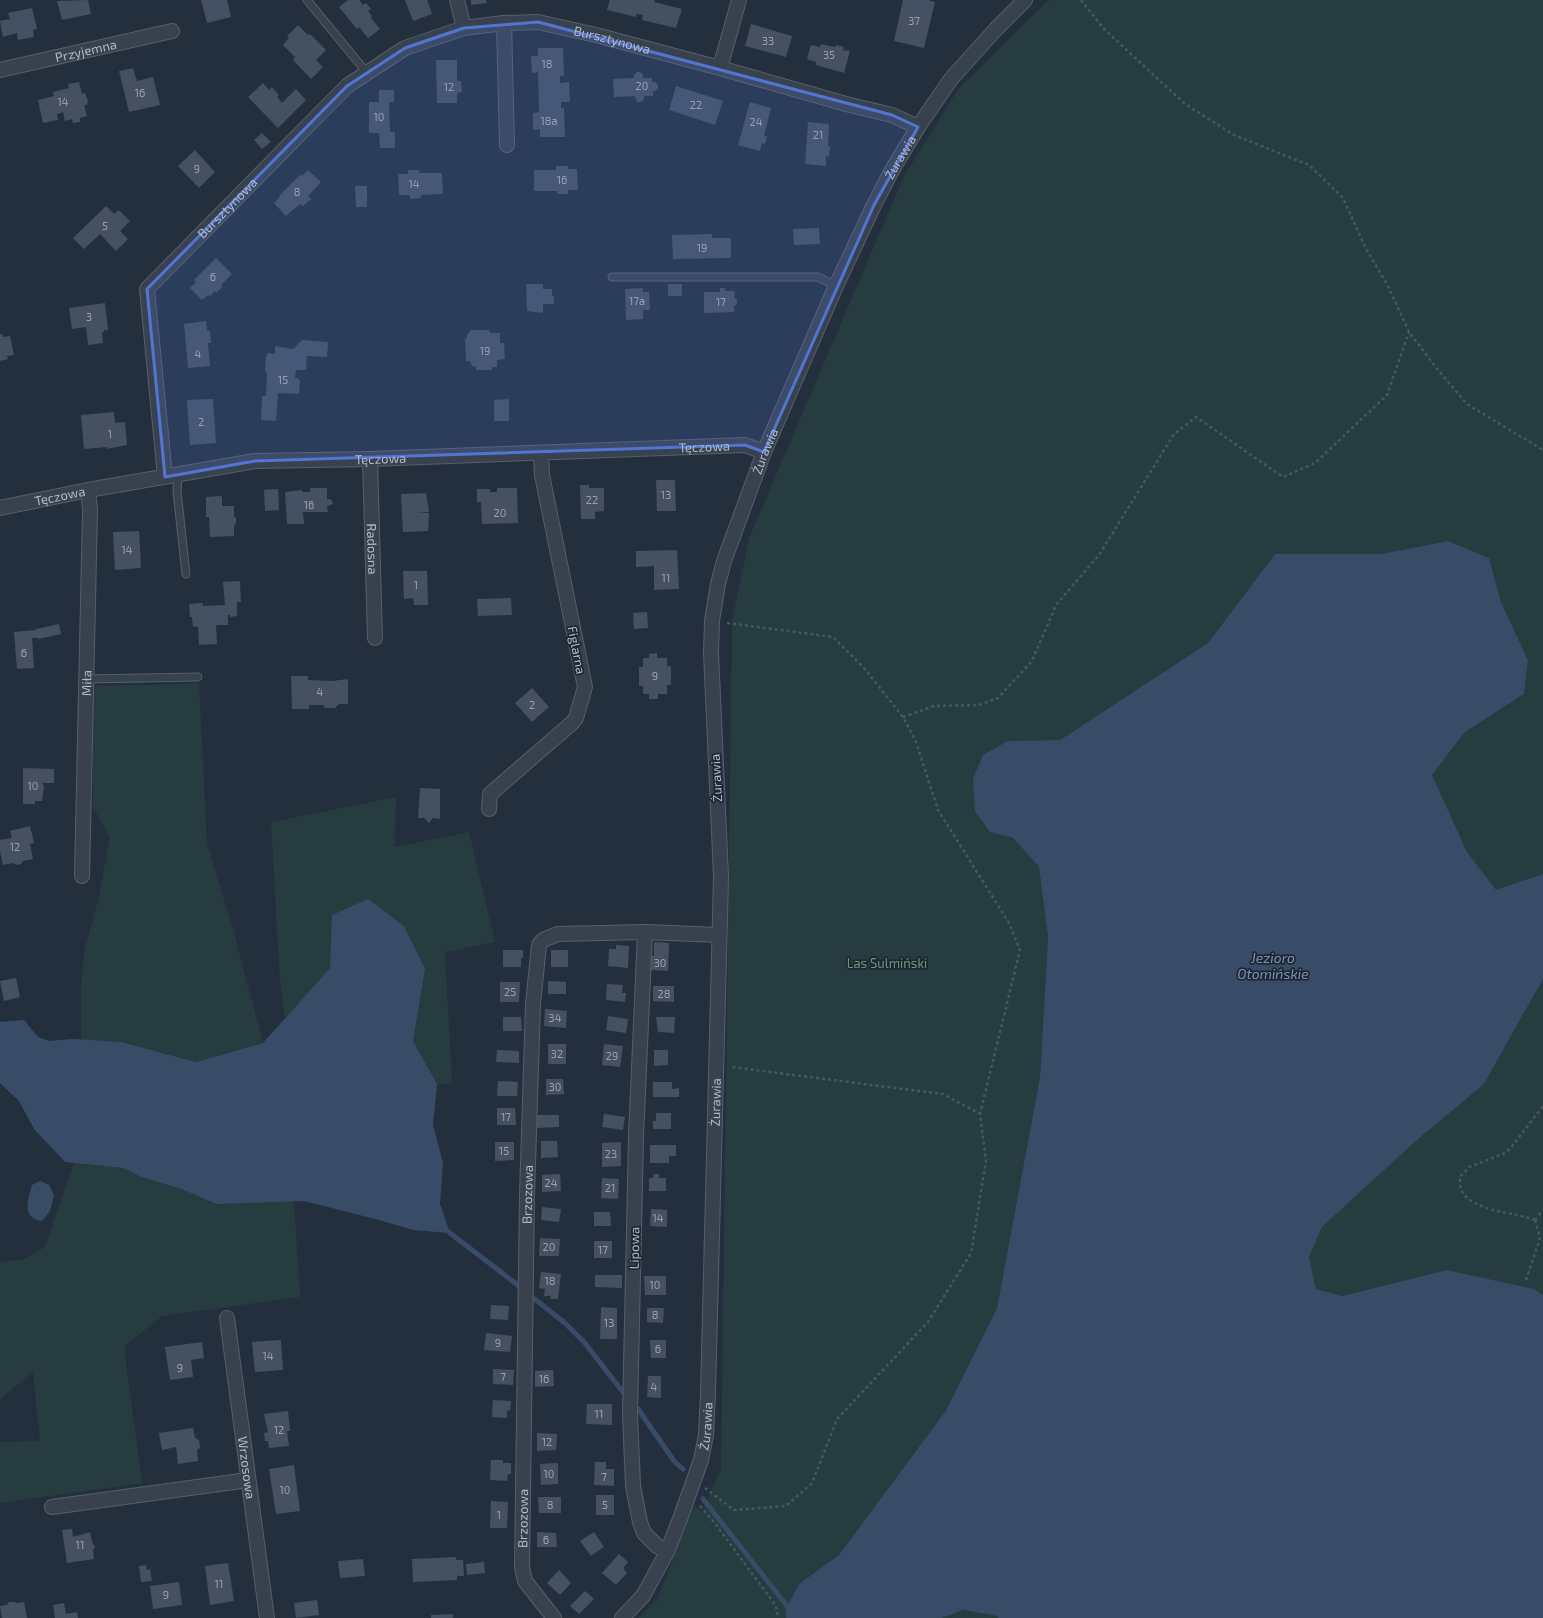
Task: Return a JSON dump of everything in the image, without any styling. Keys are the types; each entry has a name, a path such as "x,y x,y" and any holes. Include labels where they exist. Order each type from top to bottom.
{"street":[{"path":"457,0 464,28"},
{"path":"720,68 739,0"},
{"name":"Żurawia","path":"622,1618 643,1596 667,1552 701,1460 706,1435 720,877 712,686 712,622 718,584 724,561 764,452 836,286 892,170 918,127 951,79 996,29 1025,0"},
{"name":"Bursztynowa","path":"172,476 147,289 348,86 405,48 464,28 504,23 538,22 596,35 846,104 892,115 918,127"},
{"path":"504,23 507,145"},
{"name":"Przyjemna","path":"0,70 172,31"},
{"name":"Tęczowa","path":"0,508 88,490 255,461 370,459 745,445 764,452"},
{"name":"Figlarna","path":"489,809 490,794 576,718 585,687 542,475 541,453"},
{"name":"Radosna","path":"370,459 375,638"},
{"name":"Miła","path":"82,876 90,510 88,490"},
{"name":"Brzozowa","path":"554,1618 525,1581 522,1567 527,1196 533,1004 539,945 543,940 558,934 645,932 719,935"},
{"name":"Lipowa","path":"645,932 636,1145 630,1414 633,1486 640,1522 644,1533 657,1546 667,1552"},
{"name":"Wrzosowa","path":"227,1318 248,1480 263,1618"},
{"path":"52,1506 248,1480"}],"lane":[{"path":"307,0 367,73"},
{"path":"612,277 818,277 836,286"},
{"path":"172,476 177,491 186,574"},
{"path":"86,679 198,677"}],"path":[{"path":"1081,0 1104,30 1185,104 1234,135 1309,165 1343,198 1366,249 1388,286 1409,332 1438,370 1467,404 1543,450"},
{"path":"903,717 934,706 979,705 998,698 1032,661 1056,605 1099,555 1174,434 1196,417 1283,477 1315,463 1387,395 1409,332"},
{"path":"692,1487 734,1510 786,1506 812,1483 837,1419 928,1322 970,1253 986,1161 980,1114 1020,950 1009,923 938,810 916,742 903,717 864,668 833,637 712,622"},
{"path":"716,1065 943,1094 980,1114"},
{"path":"1535,1220 1523,1215 1494,1211 1470,1201 1461,1189 1460,1178 1469,1167 1503,1154 1510,1149 1543,1106"},
{"path":"1535,1220 1543,1210"},
{"path":"1526,1280 1540,1238 1535,1220"},
{"path":"692,1487 714,1522 776,1606 778,1618"}],"highlighted area":[{"path":"538,22 892,115 918,127 874,205 764,452 745,445 255,461 165,477 147,289 347,86 405,48 464,28"}],"green space":[{"name":"Las Sulmiński","path":"1049,0 1543,0 1543,874 1496,891 1467,852 1432,775 1465,732 1524,694 1528,660 1501,602 1489,558 1448,541 1381,554 1275,554 1208,643 1060,740 1008,741 990,832 1013,838 1039,867 1048,937 1040,1077 997,1308 947,1409 839,1555 799,1584 785,1610 786,1618 638,1618 657,1600 694,1505 702,1512 721,1469 732,621 749,538 904,176 959,88"},
{"path":"199,684 207,843 233,929 263,1043 196,1062 160,1052 81,1041 81,986 85,948 98,901 110,838 93,807 93,686"},
{"path":"396,797 394,847 469,832 495,942 445,952 452,1084 437,1084 413,1041 425,969 404,926 333,915 330,968 285,1018 280,981 271,822"},
{"path":"1543,979 1543,1295 1534,1289 1447,1270 1342,1296 1316,1289 1309,1257 1322,1227 1417,1140 1484,1084"},
{"path":"74,1163 123,1168 141,1177 179,1188 218,1204 294,1201 300,1297 162,1316 124,1347 142,1483 0,1503 0,1442 40,1441 33,1372 0,1401 0,1262 24,1259 45,1247"},
{"path":"963,1610 997,1616 998,1618 942,1618"}],"water":[{"name":"Jezioro Otomińskie","path":"1448,541 1489,558 1501,602 1528,660 1524,694 1465,732 1432,775 1467,852 1496,890 1543,874 1543,979 1484,1084 1417,1140 1322,1227 1309,1257 1316,1289 1342,1296 1447,1270 1534,1289 1543,1295 1543,1618 998,1618 997,1616 963,1610 942,1618 786,1618 785,1610 799,1584 839,1555 947,1409 997,1308 1040,1077 1048,937 1039,867 1013,838 990,832 975,811 973,779 983,755 1008,741 1060,740 1208,643 1275,554 1381,554"},
{"path":"368,899 404,926 425,969 413,1041 437,1084 433,1125 443,1163 440,1204 450,1233 413,1230 304,1201 217,1204 179,1188 141,1177 123,1168 65,1162 34,1129 19,1101 0,1083 0,1022 24,1020 38,1037 49,1041 73,1039 121,1042 196,1062 263,1043 330,968 332,915"},
{"path":"40,1181 49,1185 54,1195 50,1211 42,1221 31,1216 28,1207 32,1185"}],"building":[{"path":"88,0 91,14 62,20 57,1"},
{"path":"201,0 227,0 231,17 207,23"},
{"path":"348,0 359,0 363,5 366,3 371,9 368,11 372,16 371,18 380,29 368,38 359,27 357,29 339,7"},
{"path":"405,0 427,0 432,14 413,21"},
{"path":"471,0 486,0 487,3 471,5"},
{"path":"610,0 655,0 654,2 682,9 676,28 642,20 643,15 637,14 636,17 607,10"},
{"path":"903,0 928,0 935,2 924,48 894,41"},
{"path":"32,8 37,29 33,30 34,37 18,40 17,33 3,37 0,21 10,19 8,13"},
{"path":"751,24 792,36 786,57 745,46"},
{"path":"298,25 308,35 310,34 326,50 316,60 323,67 311,79 293,60 295,57 283,45 289,38 287,36"},
{"path":"821,44 835,47 836,45 844,47 843,50 850,51 844,73 816,65 816,62 807,59 811,45 820,47"},
{"path":"538,48 563,48 564,76 560,76 560,83 569,82 570,102 561,102 561,108 564,108 565,137 540,137 540,129 533,130 533,113 539,112 538,72 532,73 531,56 538,56"},
{"path":"436,60 457,60 457,81 461,81 462,92 457,93 457,103 437,103"},
{"path":"133,68 137,81 153,77 160,105 129,112 119,71"},
{"path":"637,72 640,72 643,75 643,78 652,78 652,82 655,82 658,85 658,88 653,91 653,96 644,96 644,99 641,102 637,102 635,96 614,97 613,79 634,78 634,75"},
{"path":"79,82 82,94 85,93 88,101 87,105 84,105 87,116 80,118 80,122 73,123 72,119 65,121 63,112 57,114 58,120 43,123 38,100 54,96 53,92 69,88 68,84"},
{"path":"263,83 269,90 272,87 279,95 277,97 282,103 296,89 306,100 278,128 248,97"},
{"path":"676,86 723,101 715,125 669,110"},
{"path":"379,90 394,90 394,102 389,102 390,132 395,132 395,148 380,148 379,133 369,133 369,102 379,102"},
{"path":"750,102 771,108 764,136 767,136 765,144 762,143 760,151 738,145"},
{"path":"808,122 829,124 828,146 830,146 829,157 826,156 826,166 805,164"},
{"path":"262,133 271,142 262,149 254,140"},
{"path":"195,150 215,172 199,188 178,166"},
{"path":"556,166 568,166 568,169 577,169 578,190 568,190 568,194 557,194 557,191 534,191 534,170 556,170"},
{"path":"308,170 321,182 308,196 311,199 303,206 300,204 286,216 274,203 301,174 302,176"},
{"path":"408,170 419,170 419,173 442,173 443,194 421,195 421,198 410,199 410,195 399,195 398,174 408,174"},
{"path":"355,186 367,186 367,207 356,207"},
{"path":"106,206 114,214 119,210 130,221 120,231 128,239 116,251 100,234 84,249 73,238"},
{"path":"819,228 820,244 794,245 793,229"},
{"path":"712,234 712,238 731,238 731,258 673,259 672,235"},
{"path":"216,258 232,274 221,285 222,287 216,293 215,291 210,296 208,295 202,300 190,288 196,282 194,280"},
{"path":"526,284 543,284 543,289 552,289 554,304 543,304 543,313 527,311"},
{"path":"668,284 682,284 682,296 668,296"},
{"path":"643,288 643,292 649,292 650,310 643,310 643,319 626,320 625,289"},
{"path":"720,288 725,288 725,291 734,291 734,298 737,299 737,304 734,306 734,312 704,313 704,292 720,292"},
{"path":"105,303 108,330 105,330 102,333 103,343 88,345 86,327 72,329 69,308"},
{"path":"206,321 207,331 210,331 211,343 208,343 210,366 188,368 184,324"},
{"path":"471,330 489,330 490,333 500,333 500,343 504,343 505,359 497,360 497,367 492,367 492,370 476,370 476,367 472,366 470,361 466,361 465,339"},
{"path":"0,334 2,334 3,337 10,336 14,355 7,356 8,359 0,361"},
{"path":"302,340 328,342 327,357 307,356 306,370 296,370 295,378 298,378 300,381 299,394 278,393 276,421 261,420 262,396 266,396 267,374 265,370 266,357 268,353 275,354 275,346 293,349"},
{"path":"213,399 216,443 190,445 187,400"},
{"path":"509,399 509,421 494,421 494,400"},
{"path":"114,412 115,423 125,422 127,445 107,449 107,447 84,449 81,415"},
{"path":"656,480 675,480 676,511 657,511"},
{"path":"580,485 589,485 589,488 604,488 604,511 595,512 595,519 581,519"},
{"path":"310,488 327,488 327,499 330,499 333,504 327,506 328,512 303,512 304,524 287,524 285,492 302,490 302,492 310,492"},
{"path":"497,488 517,488 518,523 482,524 481,502 477,502 477,489 490,489 490,492 497,492"},
{"path":"278,489 279,510 265,511 264,490"},
{"path":"426,493 429,512 415,513 429,513 428,531 403,532 401,494"},
{"path":"222,496 222,506 234,506 234,517 236,518 236,523 234,526 234,536 210,537 209,517 206,517 206,497"},
{"path":"139,531 141,568 115,570 113,532"},
{"path":"677,550 679,589 654,590 654,566 636,567 636,551"},
{"path":"403,571 427,571 428,605 414,605 413,598 404,599"},
{"path":"240,581 241,602 237,602 237,616 230,617 230,615 228,615 228,625 216,625 217,644 199,645 198,626 193,627 192,617 190,617 189,604 203,603 203,606 225,605 223,582"},
{"path":"511,598 512,615 478,616 477,599"},
{"path":"647,612 648,628 634,629 633,613"},
{"path":"59,624 61,634 38,639 32,638 34,668 17,669 14,632 36,630"},
{"path":"657,653 657,658 667,658 667,666 671,666 671,685 667,685 667,694 658,694 658,699 649,699 649,694 643,694 643,686 639,686 639,667 643,667 643,658 649,658 649,654"},
{"path":"291,676 308,676 308,680 332,681 348,679 348,704 339,704 335,708 325,708 323,705 309,705 309,709 292,709"},
{"path":"532,688 549,707 532,722 515,703"},
{"path":"23,768 54,769 54,783 42,783 44,786 42,801 35,801 35,804 23,804"},
{"path":"420,788 440,789 440,819 433,818 429,823 424,818 418,818"},
{"path":"30,826 34,843 30,844 33,859 23,861 21,864 16,865 13,863 3,865 0,851 0,840 12,838 10,831"},
{"path":"654,942 669,943 668,971 651,970 651,956 654,956"},
{"path":"616,945 629,946 628,968 608,966 609,949 616,949"},
{"path":"503,950 523,950 521,967 503,967"},
{"path":"551,950 568,950 568,967 551,967"},
{"path":"16,978 20,997 4,1001 0,981"},
{"path":"548,981 566,982 566,994 548,994"},
{"path":"500,982 520,982 519,1002 500,1002"},
{"path":"607,984 623,985 622,993 626,993 625,1002 606,1000"},
{"path":"653,986 674,986 674,1002 653,1001"},
{"path":"545,1009 567,1011 566,1028 544,1026"},
{"path":"608,1016 628,1019 626,1033 606,1030"},
{"path":"503,1017 521,1017 522,1031 503,1031"},
{"path":"656,1017 675,1017 674,1033 658,1032"},
{"path":"548,1044 566,1044 566,1064 548,1064"},
{"path":"604,1044 623,1046 620,1067 602,1065"},
{"path":"497,1050 519,1051 519,1063 496,1062"},
{"path":"654,1050 668,1050 668,1065 654,1066"},
{"path":"546,1079 563,1079 564,1094 546,1095"},
{"path":"498,1081 518,1082 517,1096 497,1096"},
{"path":"653,1082 672,1082 672,1089 679,1088 679,1097 653,1097"},
{"path":"497,1108 515,1108 516,1125 497,1125"},
{"path":"656,1113 671,1113 671,1129 653,1129 653,1121 656,1121"},
{"path":"604,1114 625,1117 623,1130 602,1127"},
{"path":"537,1115 559,1115 559,1127 537,1128"},
{"path":"541,1141 557,1141 558,1157 541,1158"},
{"path":"495,1142 514,1142 514,1160 495,1161"},
{"path":"621,1142 621,1166 602,1167 602,1143"},
{"path":"650,1145 676,1145 676,1156 669,1156 669,1163 650,1163"},
{"path":"560,1174 561,1191 542,1192 542,1175"},
{"path":"654,1174 659,1174 659,1178 666,1178 666,1191 649,1191 649,1178 653,1178"},
{"path":"602,1178 619,1179 618,1199 601,1198"},
{"path":"542,1207 561,1209 559,1222 541,1220"},
{"path":"651,1209 667,1210 667,1227 650,1226"},
{"path":"594,1212 610,1212 611,1226 594,1226"},
{"path":"540,1238 560,1239 559,1256 539,1256"},
{"path":"594,1241 612,1241 612,1258 594,1258"},
{"path":"541,1272 561,1274 558,1299 550,1299 551,1296 544,1296 545,1289 539,1288"},
{"path":"595,1275 622,1275 622,1288 595,1287"},
{"path":"644,1276 666,1276 666,1295 645,1295"},
{"path":"491,1305 509,1306 508,1320 490,1319"},
{"path":"601,1307 617,1308 617,1339 600,1339"},
{"path":"647,1308 664,1308 663,1323 647,1322"},
{"path":"486,1333 512,1336 510,1352 484,1350"},
{"path":"281,1340 283,1370 255,1372 252,1342"},
{"path":"650,1340 666,1340 666,1358 651,1358"},
{"path":"202,1342 204,1358 191,1360 193,1377 170,1380 165,1347"},
{"path":"493,1369 514,1370 513,1385 493,1384"},
{"path":"553,1370 554,1386 535,1387 535,1371"},
{"path":"648,1376 661,1376 661,1398 647,1397"},
{"path":"493,1400 511,1401 510,1411 507,1410 507,1418 492,1417"},
{"path":"587,1404 612,1404 612,1425 586,1424"},
{"path":"288,1411 290,1431 287,1431 289,1446 269,1448 268,1441 265,1441 264,1433 268,1432 264,1414"},
{"path":"193,1428 195,1438 199,1440 200,1448 197,1450 198,1461 178,1464 176,1447 162,1450 159,1433"},
{"path":"537,1433 557,1434 556,1450 537,1451"},
{"path":"491,1460 503,1460 503,1463 511,1463 511,1474 508,1474 507,1481 490,1480"},
{"path":"595,1462 606,1462 606,1469 614,1469 614,1486 594,1485"},
{"path":"558,1463 558,1484 541,1485 540,1464"},
{"path":"294,1465 300,1511 276,1514 269,1469"},
{"path":"596,1495 614,1495 614,1515 596,1515"},
{"path":"538,1497 561,1497 561,1513 539,1513"},
{"path":"491,1501 508,1502 507,1528 490,1528"},
{"path":"72,1529 73,1537 90,1532 92,1542 95,1547 93,1550 94,1559 67,1563 62,1530"},
{"path":"537,1532 556,1533 557,1547 537,1547"},
{"path":"594,1532 604,1547 591,1556 580,1541"},
{"path":"619,1554 628,1562 623,1568 627,1573 616,1585 602,1573"},
{"path":"456,1557 456,1560 463,1560 464,1576 457,1576 457,1580 413,1582 412,1559"},
{"path":"363,1559 365,1576 340,1578 338,1561"},
{"path":"484,1562 485,1573 467,1575 466,1564"},
{"path":"228,1563 234,1601 210,1605 205,1566"},
{"path":"146,1565 147,1570 150,1569 152,1581 141,1582 139,1566"},
{"path":"559,1570 571,1583 560,1595 547,1583"},
{"path":"179,1582 182,1605 153,1609 150,1586"},
{"path":"585,1591 594,1599 579,1614 570,1606"},
{"path":"317,1600 319,1615 296,1618 294,1603"},
{"path":"9,1602 24,1602 27,1618 2,1618 0,1606 7,1605"},
{"path":"64,1603 66,1614 77,1612 78,1618 55,1618 53,1605"},
{"path":"453,1614 453,1618 431,1618 431,1615"}],"waterway":[{"path":"450,1233 519,1286"},
{"path":"532,1297 565,1323 584,1342 623,1392"},
{"path":"638,1409 674,1461 683,1469"},
{"path":"703,1499 787,1606"}]}
